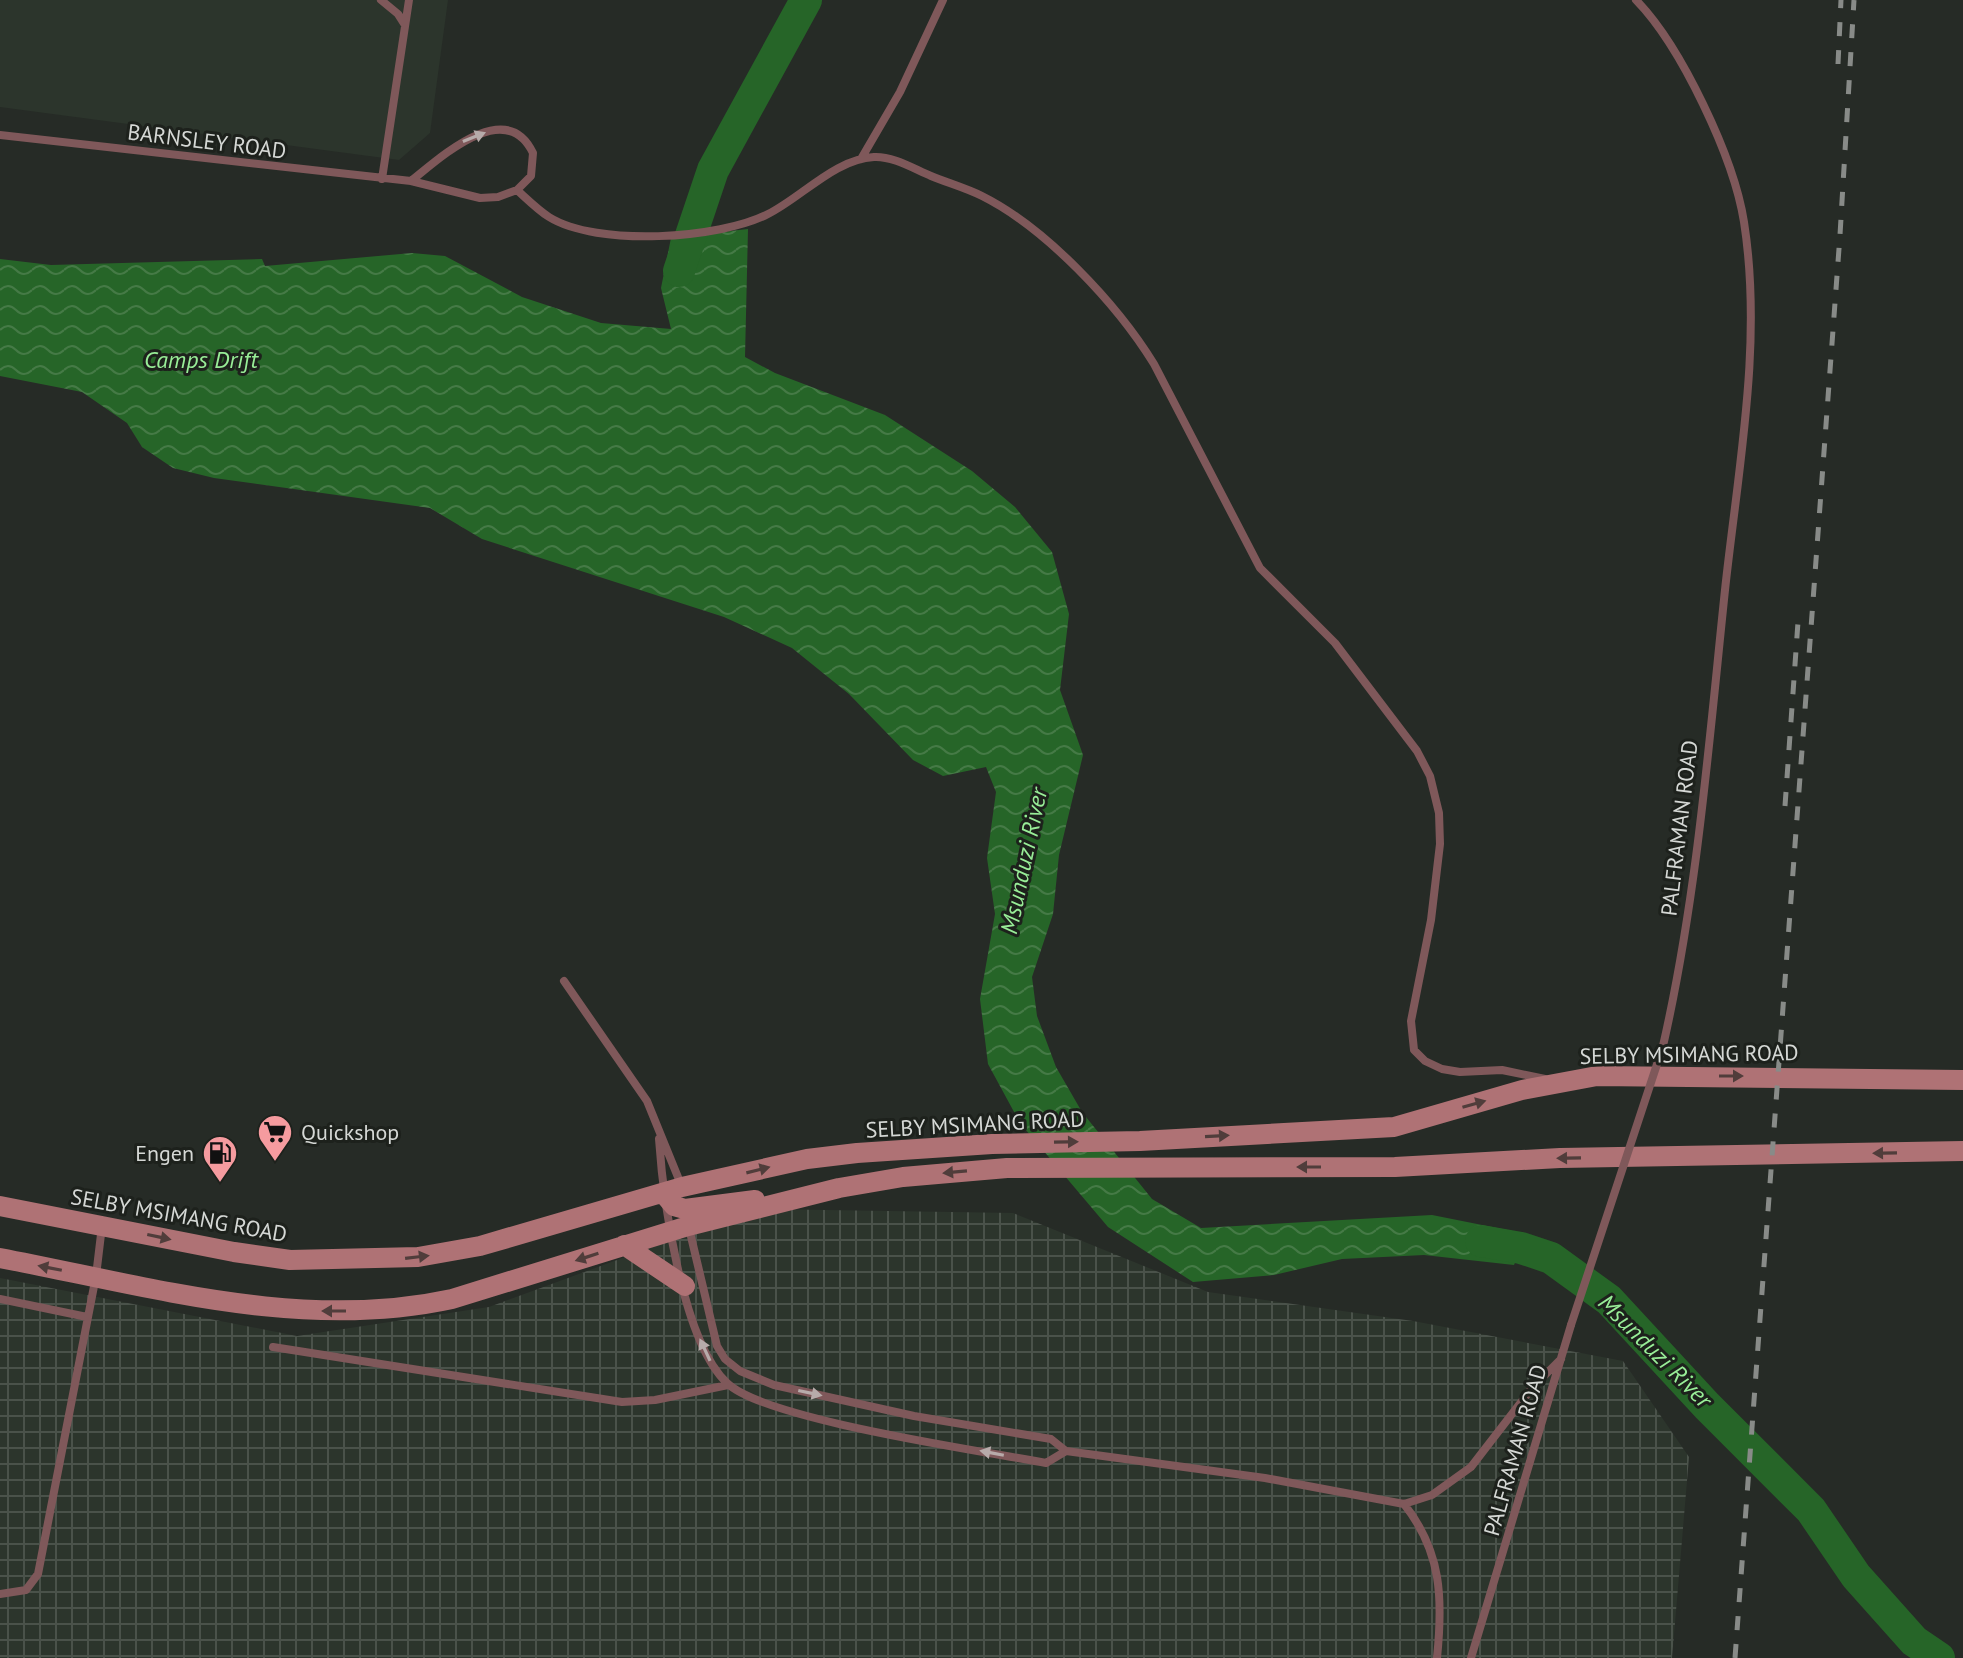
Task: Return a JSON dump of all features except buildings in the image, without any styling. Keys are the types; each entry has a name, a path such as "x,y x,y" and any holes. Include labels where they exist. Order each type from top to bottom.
{"main road":[{"name":"SELBY MSIMANG ROAD","path":"0,1206 290,1260 403,1258 480,1246 672,1190 807,1159 992,1144 1140,1141 1394,1127 1559,1082 1597,1076 1963,1080"},
{"name":"SELBY MSIMANG ROAD","path":"0,1258 183,1294 286,1309 367,1310 421,1306 452,1299 624,1245 681,1222 903,1177 1007,1168 1395,1167 1560,1158 1963,1151"},
{"path":"672,1190 674,1206 681,1222"},
{"path":"624,1245 685,1286"}],"lane":[{"path":"381,0 398,14 406,27"},
{"path":"382,179 409,0"},
{"path":"411,181 470,136 505,130 528,142 533,153 531,176 517,190 550,218 577,228 619,235 667,235 743,224 767,215 861,159 900,92 943,0"},
{"name":"PALFRAMAN ROAD","path":"1471,1658 1571,1325 1663,1046 1683,955 1747,391 1750,265 1743,217 1703,106 1680,60 1636,0"},
{"name":"BARNSLEY ROAD","path":"0,135 411,181 480,198 498,197 517,190"},
{"path":"861,159 890,159 993,203 1080,270 1139,339 1260,568 1335,643 1417,751 1430,776 1439,813 1440,844 1431,920 1411,1021 1414,1050 1425,1061 1442,1069 1460,1072 1502,1070 1559,1082"},
{"path":"564,981 639,1089 659,1133 672,1190"},
{"path":"659,1133 672,1190"},
{"path":"681,1222 685,1286 705,1352 728,1385 758,1401 837,1422 931,1441 1046,1463 1066,1451"},
{"path":"681,1222 712,1332 725,1359 740,1371 774,1385 1051,1439 1066,1451 1265,1478 1404,1504 1432,1495 1471,1467 1532,1388 1561,1359"},
{"path":"0,1594 26,1590 38,1574 96,1276 102,1226"},
{"path":"0,1299 87,1317"},
{"path":"273,1347 622,1402 655,1400 728,1385"},
{"path":"1404,1504 1418,1522 1438,1566 1442,1617 1437,1658"}],"shaded area":[{"path":"0,0 448,0 430,133 399,160 0,107"},
{"path":"756,1209 1013,1213 1208,1292 1413,1321 1623,1361 1689,1457 1672,1658 0,1658 0,1278 297,1336 489,1307"}],"water":[{"name":"Camps Drift","path":"748,229 745,357 775,373 885,415 972,471 1015,507 1052,552 1069,614 1060,690 1083,755 1059,855 1053,914 1032,977 1037,1016 1056,1067 1082,1112 1152,1199 1201,1228 1432,1215 1527,1234 1514,1265 1424,1255 1342,1259 1274,1275 1193,1282 1108,1227 1020,1123 988,1064 980,999 995,914 987,858 996,792 986,767 943,776 913,760 849,694 792,648 724,617 482,539 430,508 214,478 173,468 142,447 127,423 82,392 0,376 0,259 51,265 262,259 265,266 412,253 445,256 522,297 601,323 671,329 661,288 671,238"}],"waterway":[{"path":"679,271 713,170 806,0"},
{"name":"Msunduzi River","path":"1481,1241 1521,1248 1551,1258 1609,1300 1707,1406 1811,1510 1856,1576 1914,1641 1939,1658"}],"railway":[{"path":"1838,64 1841,0"},
{"path":"1735,1658 1840,235 1854,0"},
{"path":"1785,806 1798,622"}],"place":[{"name":"Quickshop","path":"275,1163"},
{"name":"Engen","path":"220,1184"}]}
